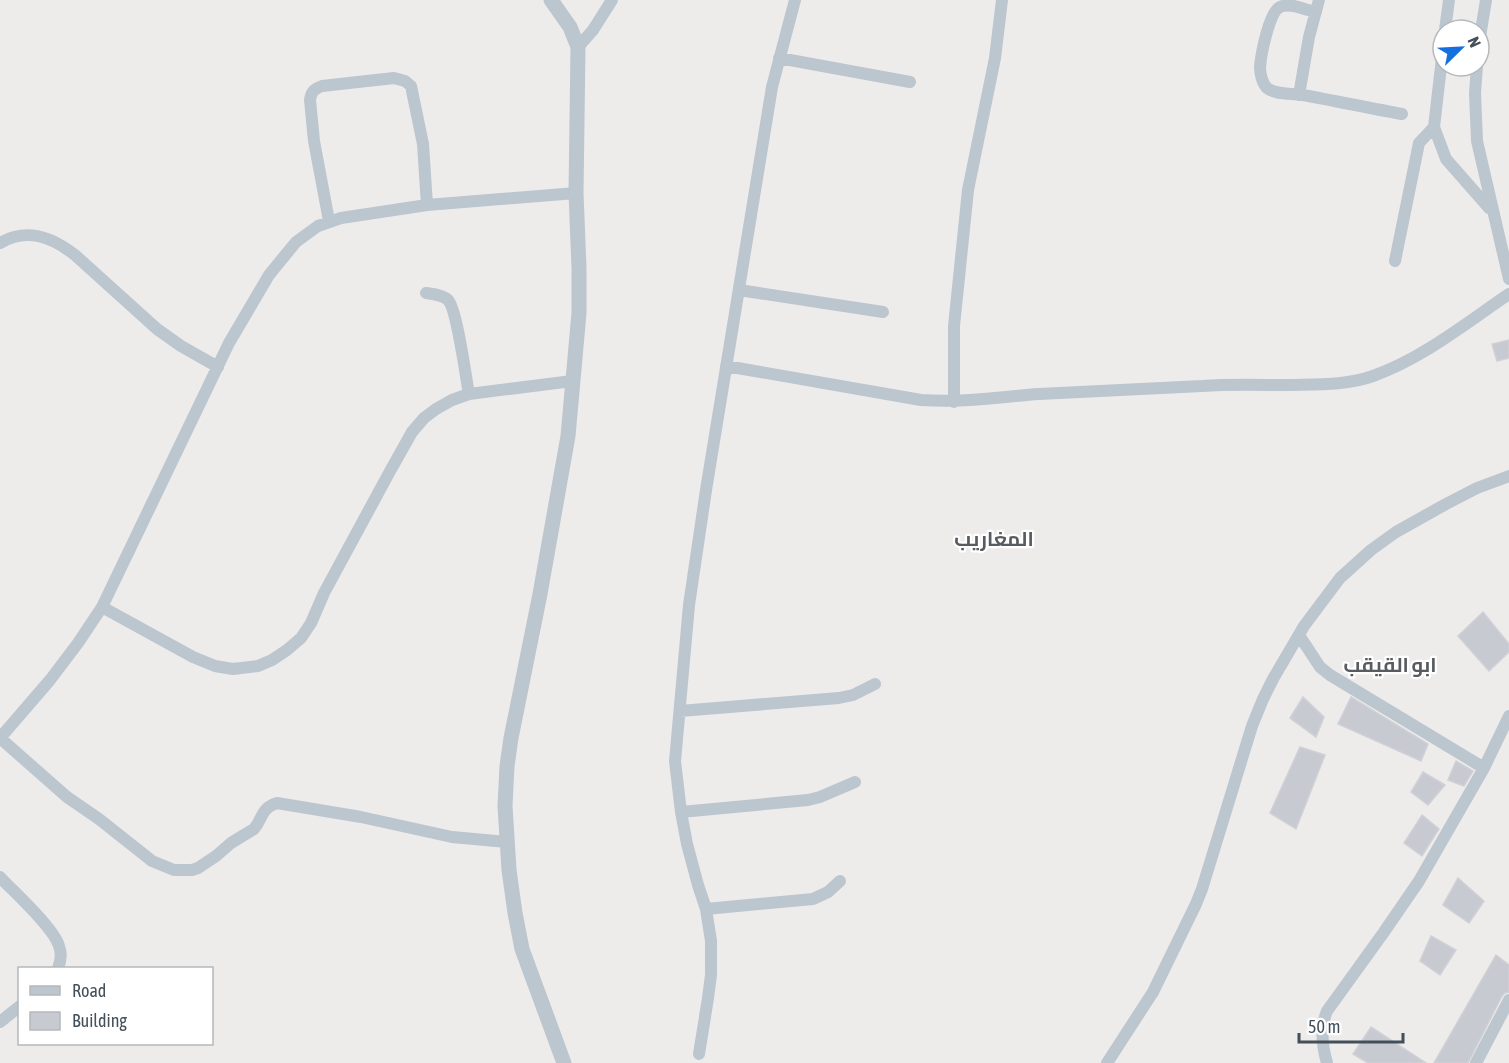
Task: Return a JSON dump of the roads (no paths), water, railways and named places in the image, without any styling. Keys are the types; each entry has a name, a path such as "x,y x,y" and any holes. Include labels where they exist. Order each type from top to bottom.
{"street":[{"path":"551,0 570,27 578,47 576,193 579,312 566,448 507,766 505,806 515,913 522,949 564,1063"},
{"path":"578,47 593,30 612,0"},
{"path":"699,1054 711,975 711,941 706,909 687,844 675,761 689,604 772,87 795,0"},
{"path":"954,402 954,326 968,190 995,58 1002,0"},
{"path":"1447,18 1449,0"},
{"path":"1483,18 1486,0"},
{"path":"1299,95 1317,6 1279,7 1270,19 1260,67 1263,84 1269,90 1402,114"},
{"path":"779,58 910,82"},
{"path":"329,221 314,141 310,100 313,91 321,86 394,78 407,82 411,86 423,144 427,205"},
{"path":"1440,78 1434,127 1446,159 1492,212"},
{"path":"1476,78 1477,141 1509,279"},
{"path":"1395,261 1419,143 1434,127"},
{"path":"507,842 452,837 361,817 277,803 265,809 254,829 231,843 205,864 192,870 174,870 152,861 67,797 0,738 50,680 102,607 229,344 269,274 296,242 318,226 342,218 427,205 576,193"},
{"path":"0,243 18,235 29,235 62,245 157,329 218,367"},
{"path":"739,290 883,312"},
{"path":"426,293 442,296 451,303 469,394"},
{"path":"726,366 921,400 954,402 1037,394 1205,386 1331,384 1360,380 1383,372 1417,355 1509,294"},
{"path":"102,607 193,657 215,666 233,669 258,666 272,660 301,638 311,623 324,593 412,432 424,418 452,400 469,394 572,381"},
{"path":"1107,1063 1153,992 1196,904 1252,726 1273,679 1304,626 1340,578 1371,550 1396,532 1446,504 1477,488 1509,476"},
{"path":"1299,635 1320,667 1330,675 1484,768"},
{"path":"680,711 839,698 853,695 876,684"},
{"path":"1327,1063 1322,1028 1327,1011 1419,881 1484,768 1509,716"},
{"path":"681,812 808,800 855,782"},
{"path":"0,877 57,940 61,960 59,967"},
{"path":"706,909 813,899 828,892 840,881"},
{"path":"1476,1063 1509,1000"},
{"path":"0,1022 18,1008"}],"district":[{"name":"المغاريب","path":"994,539"},
{"name":"ابو القيقب","path":"1390,665"}]}
